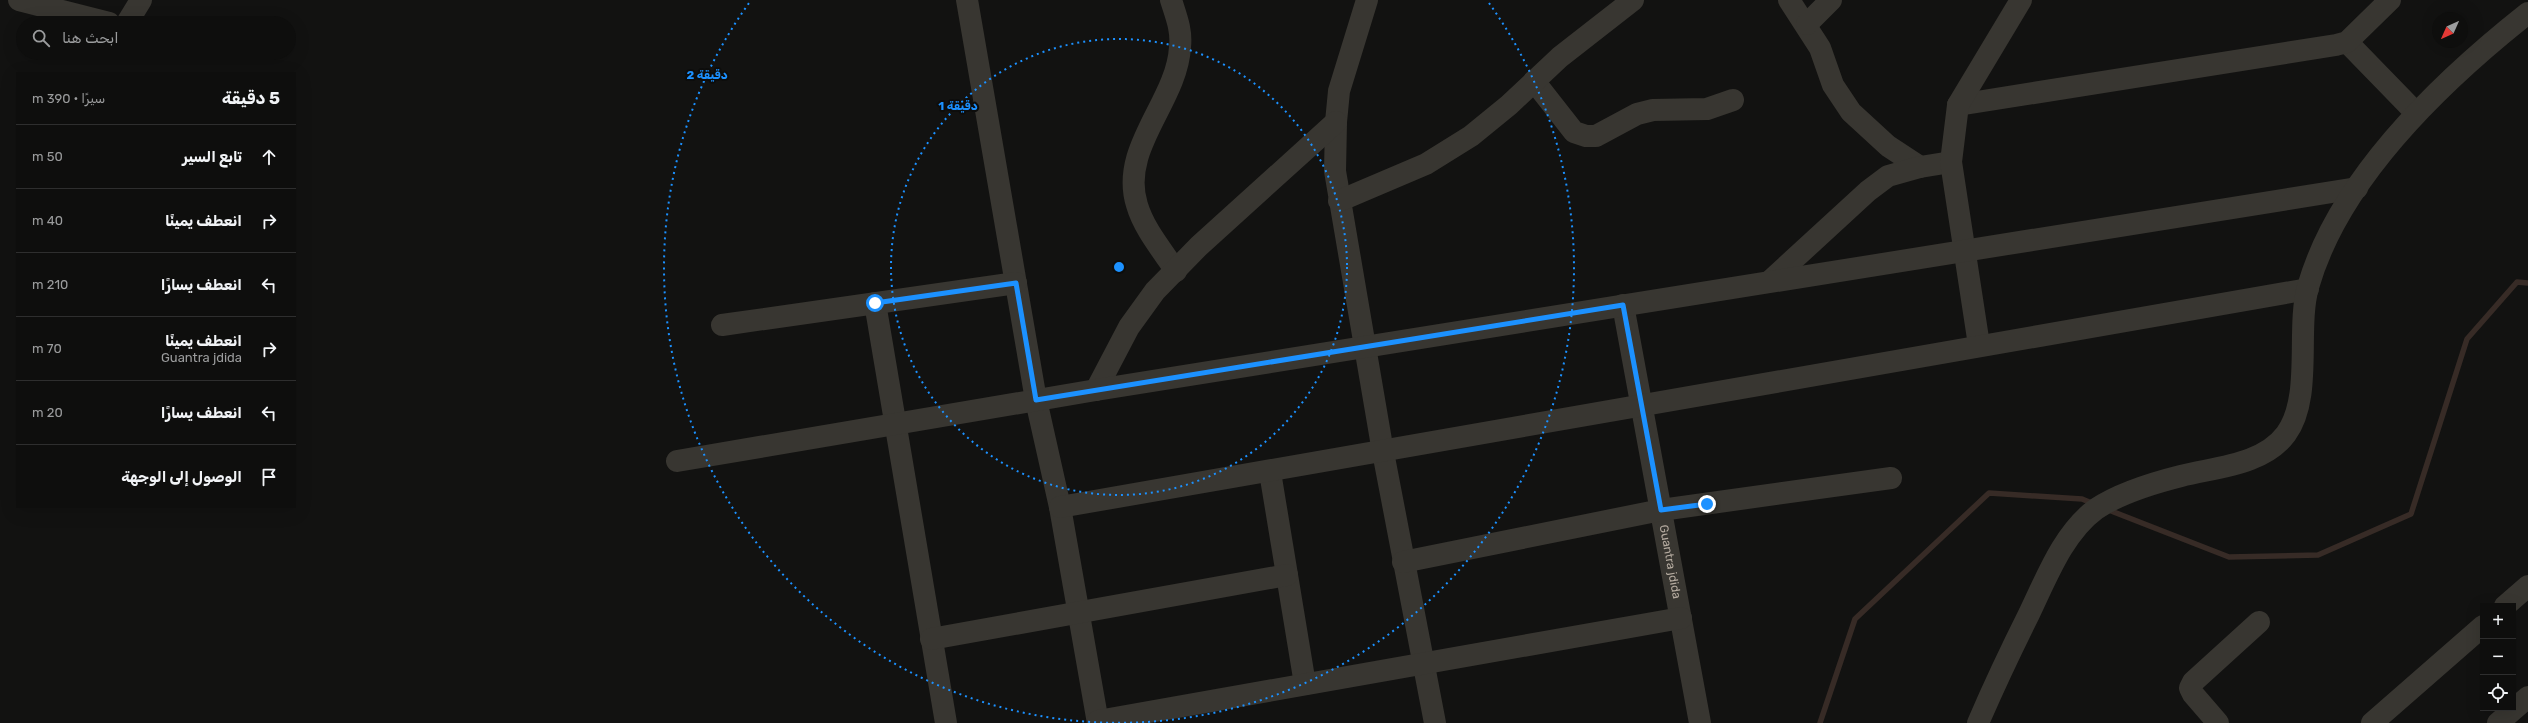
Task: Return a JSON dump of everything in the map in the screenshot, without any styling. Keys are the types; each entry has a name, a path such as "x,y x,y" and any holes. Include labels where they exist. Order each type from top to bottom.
{"street":[{"path":"19,0 84,8 97,16"},
{"path":"131,16 141,0"},
{"path":"967,0 1036,400 1060,507 1098,722 1681,618"},
{"path":"1171,0 1180,30 1178,62 1167,90 1140,148 1134,177 1137,205 1148,229 1176,271"},
{"path":"1367,0 1339,92 1336,122 1335,171 1383,452 1435,723"},
{"path":"1339,201 1426,164 1471,136 1509,105 1534,81 1600,24 1633,0"},
{"path":"1790,0 1807,24 1820,48 1833,85 1851,112 1888,146 1920,167"},
{"path":"1807,24 1831,0"},
{"path":"1979,345 1966,251 1951,162 1958,105 2021,0"},
{"path":"1958,105 2347,42 2390,0"},
{"path":"1978,723 2057,557 2076,529 2096,510 2129,493 2180,476 2240,463 2272,448 2286,433 2296,412 2300,393 2308,289 2325,244 2357,188 2416,113 2481,50 2528,13"},
{"path":"2347,42 2416,113"},
{"path":"1534,81 1574,132 1586,136 1596,136 1637,114 1653,110 1707,109 1733,100"},
{"path":"1096,390 1129,327 1156,291 1336,122"},
{"path":"1770,281 1868,191 1888,176 1920,167 1951,162"},
{"path":"677,461 1096,390 2357,188"},
{"path":"722,325 1016,283"},
{"path":"1060,507 1270,472 1642,407 1979,345 2308,289"},
{"path":"875,303 894,424 946,723"},
{"name":"Guantra jdida","path":"1623,305 1681,618 1697,722"},
{"path":"1270,472 1305,684"},
{"path":"1403,562 1661,510 1891,478"},
{"path":"932,639 1288,575"},
{"path":"2508,603 2528,586"},
{"path":"2218,723 2193,694 2190,688 2193,682 2259,622"},
{"path":"2372,723 2480,629"},
{"path":"2498,723 2528,697"}],"waterway":[{"path":"2106,509 2229,557 2318,555 2411,514 2467,339 2517,282 2528,283"},
{"path":"1820,723 1855,619 1989,493 2082,499 2094,504"}],"route":[{"path":"875,303 1016,283 1036,400 1623,305 1661,510 1707,504"}]}
